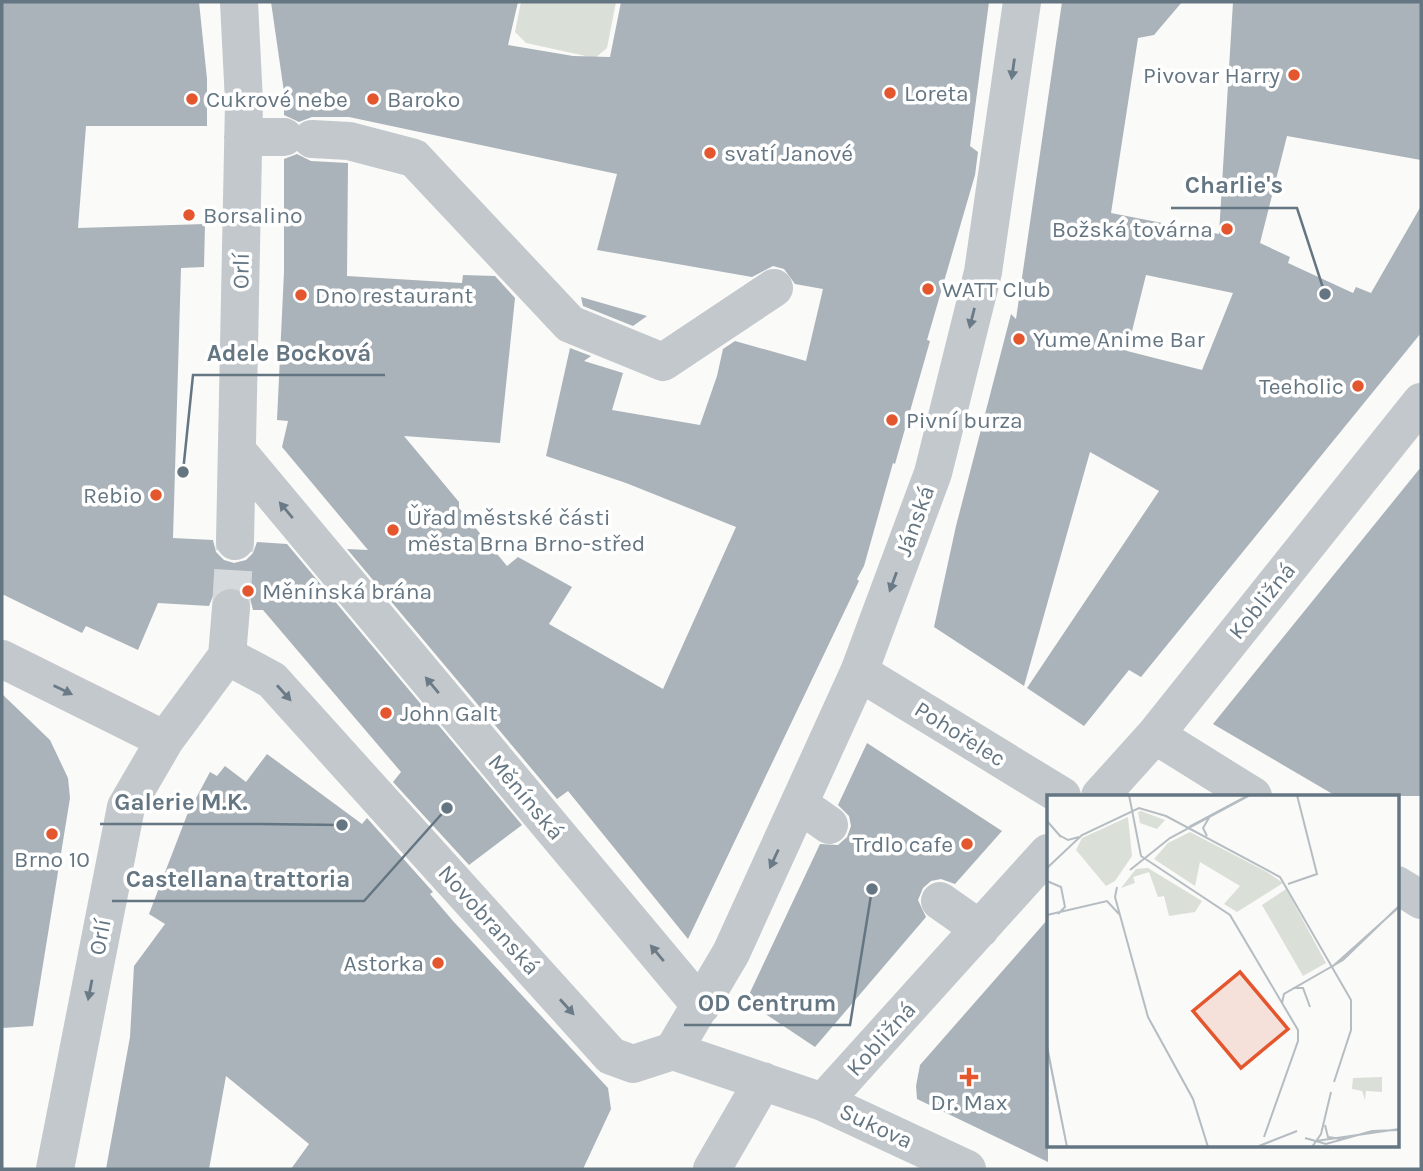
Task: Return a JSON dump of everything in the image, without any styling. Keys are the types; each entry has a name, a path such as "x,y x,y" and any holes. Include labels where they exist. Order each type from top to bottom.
{"street":[{"name":"Orlí","path":"235,541 243,119 239,2"},
{"name":"Jánská","path":"701,1006 814,814 859,672 933,473 984,272 1022,2"},
{"path":"243,119 298,138 349,142 414,158 570,324 663,362 774,288"},
{"name":"Kobližná","path":"1101,795 1155,735 1421,402"},
{"name":"Měnínská","path":"238,452 701,1006"},
{"path":"227,656 231,608"},
{"name":"Orlí","path":"55,1169 125,807 165,740 227,656"},
{"name":"Novobranská","path":"227,656 272,680 611,1056 633,1064 673,1051"},
{"path":"2,659 165,740"},
{"name":"Pohořelec","path":"859,672 1060,795"},
{"path":"1155,735 1252,795"},
{"name":"Kobližná","path":"823,1101 1047,854"},
{"path":"1398,886 1421,900"},
{"path":"940,901 980,929"},
{"path":"701,1006 673,1051 823,1101"},
{"path":"712,1169 763,1081"},
{"name":"Sukova","path":"823,1101 967,1169"}],"shaded area":[{"path":"521,2 616,2 607,48 595,58 526,43 515,32"}],"building":[{"path":"2,2 199,2 207,79 207,126 86,126 78,228 205,224 204,267 181,268 173,538 213,540 216,552 224,560 234,563 246,560 253,553 257,542 287,544 522,825 469,865 393,782 401,772 263,610 253,610 250,598 243,590 232,586 221,589 213,596 209,606 158,603 138,650 86,626 82,633 2,594"},
{"path":"271,2 518,2 508,45 573,56 610,57 621,2 989,2 970,146 978,152 975,175 864,566 688,939 568,791 557,799 347,549 368,550 282,447 288,421 277,420 284,272 284,159 297,154 311,161 348,163 347,276 462,283 463,275 495,276 515,298 500,443 404,436 459,502 459,508 507,566 518,557 572,587 549,624 663,689 736,527 626,483 546,456 570,348 591,356 584,361 623,373 612,410 700,425 723,349 735,341 806,361 823,289 795,284 784,269 773,266 752,277 597,250 617,174 349,117 312,117 299,122 284,115 284,92"},
{"path":"1062,2 1182,2 1154,35 1138,38 1111,213 1219,234 1233,2 1421,2 1421,160 1287,136 1260,243 1290,257 1288,263 1353,293 1356,287 1371,293 1421,206 1421,333 1141,677 1129,670 1084,726 1027,688 1159,491 1090,452 1024,686 934,627 956,526 1011,314 1016,319","holes":["1146,275 1233,293 1202,370 1127,351"]},
{"path":"581,297 647,316 633,326 583,306"},
{"path":"1421,467 1421,796 1334,795 1213,724"},
{"path":"2,694 50,740 68,778 70,798 33,1026 2,1028"},
{"path":"867,743 1002,831 955,884 941,879 931,881 923,888 918,900 926,917 815,1047 746,1001 820,844 838,845 847,837 851,826 849,816 838,805"},
{"path":"267,754 362,824 367,818 433,892 430,894 453,921 608,1088 611,1109 583,1169 291,1169 309,1144 226,1076 209,1169 106,1169 130,1037 134,966 165,924 149,914 187,815 210,772 217,776 225,766 246,782"},
{"path":"1047,920 1048,1162 917,1099 916,1086 920,1065"}],"tunnel":[{"path":"231,608 235,541"}],"place":[{"name":"Pivovar Harry","path":"1294,75"},
{"name":"Loreta","path":"890,93"},
{"name":"Cukrové nebe","path":"192,99"},
{"name":"Baroko","path":"373,99"},
{"name":"svatí Janové","path":"710,153"},
{"name":"Borsalino","path":"189,215"},
{"name":"Božská továrna","path":"1227,229"},
{"name":"WATT Club","path":"928,289"},
{"name":"Charlie's","path":"1325,294"},
{"name":"Dno restaurant","path":"301,295"},
{"name":"Yume Anime Bar","path":"1019,339"},
{"name":"Teeholic","path":"1358,386"},
{"name":"Pivní burza","path":"892,420"},
{"name":"Adele Bocková","path":"183,472"},
{"name":"Rebio","path":"156,495"},
{"name":"Ǔřad městské části města Brna Brno-střed","path":"393,530"},
{"name":"Měnínská brána","path":"248,591"},
{"name":"John Galt","path":"386,713"},
{"name":"Castellana trattoria","path":"447,808"},
{"name":"Galerie M.K.","path":"342,825"},
{"name":"Brno 10","path":"52,834"},
{"name":"Trdlo cafe","path":"967,844"},
{"name":"OD Centrum","path":"872,889"},
{"name":"Astorka","path":"438,963"},
{"name":"Dr. Max","path":"969,1077"}]}
